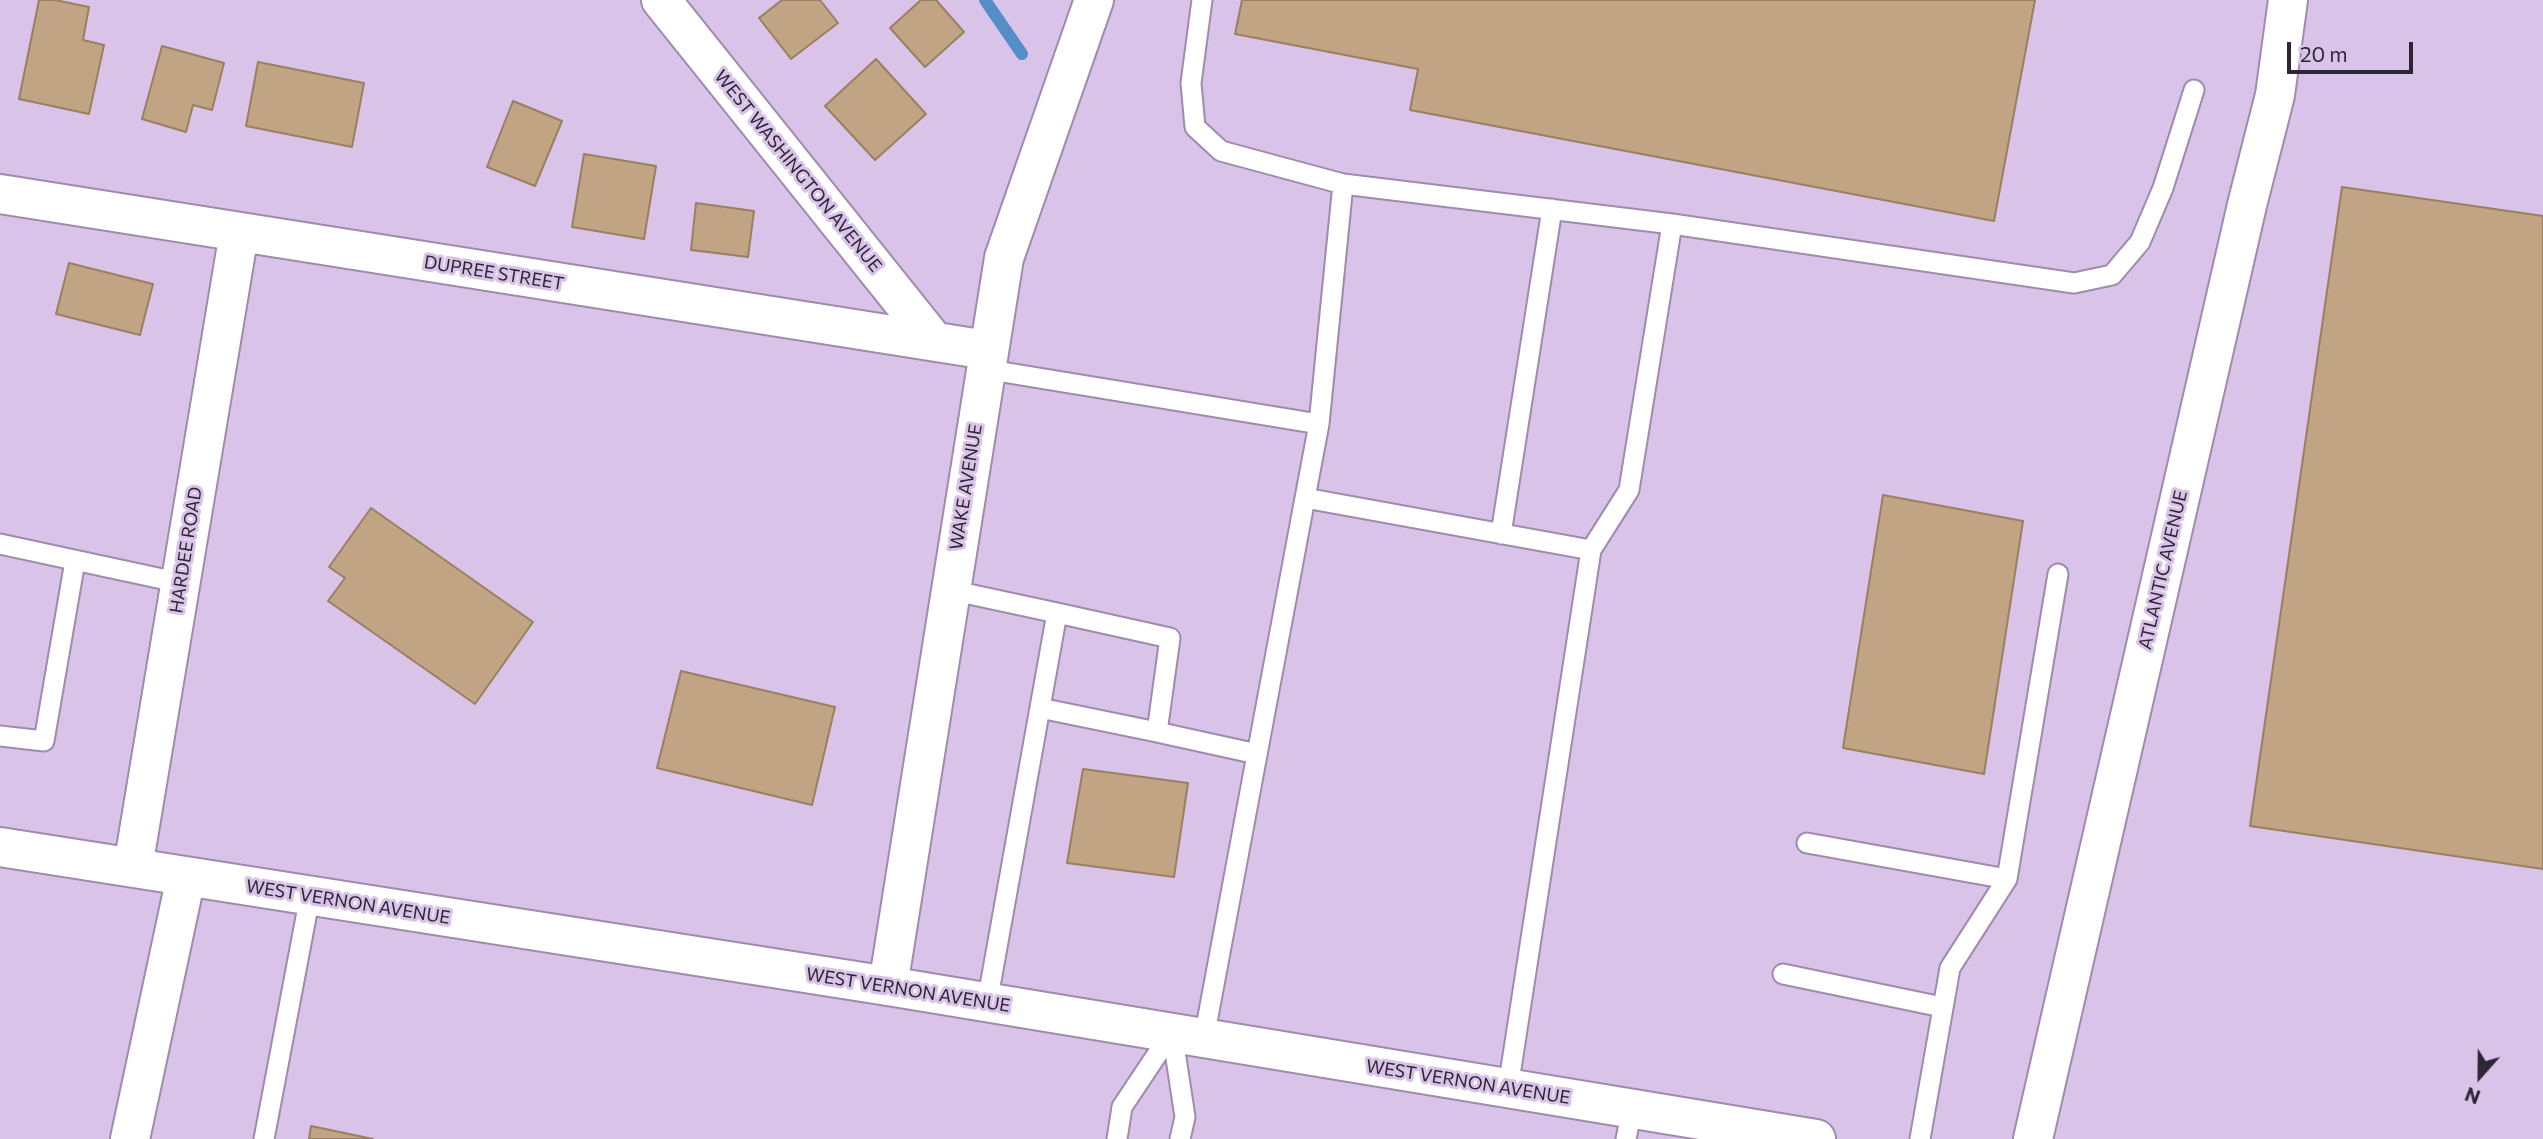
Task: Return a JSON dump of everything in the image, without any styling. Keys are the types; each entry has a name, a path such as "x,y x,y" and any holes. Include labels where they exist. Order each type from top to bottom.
{"street":[{"name":"WEST WASHINGTON AVENUE","path":"661,0 934,341"},
{"name":"WAKE AVENUE","path":"888,986 1004,258 1094,0"},
{"name":"ATLANTIC AVENUE","path":"2032,1139 2274,95 2288,0"},
{"name":"DUPREE STREET","path":"0,194 934,341 986,360"},
{"name":"HARDEE ROAD","path":"133,867 239,233"},
{"name":"WEST VERNON AVENUE","path":"0,847 888,986 1508,1088 1629,1124 1816,1139"},
{"path":"130,1139 187,877"}],"lane":[{"path":"1202,0 1191,83 1195,127 1221,151 1343,184 1672,224 2074,283 2112,275 2140,242 2163,188 2194,90"},
{"path":"1181,1139 1185,1117 1188,1035 1258,754 1318,424 1343,184"},
{"path":"1501,534 1552,209"},
{"path":"1508,1088 1591,550 1629,490 1672,224"},
{"path":"986,360 1318,424"},
{"path":"1305,498 1591,550"},
{"path":"0,544 181,583"},
{"path":"0,736 44,741 75,561"},
{"path":"1920,1139 1950,968 2007,879 2058,574"},
{"path":"950,590 1170,638 1157,732"},
{"path":"987,1003 1057,613"},
{"path":"1040,708 1258,754"},
{"path":"1807,843 2007,879"},
{"path":"264,1139 310,896"},
{"path":"1783,974 1942,1007"},
{"path":"1117,1139 1122,1107 1188,1035"}],"building":[{"path":"39,0 55,0 89,7 83,40 104,45 89,114 19,99"},
{"path":"782,0 820,0 838,23 791,59 759,18"},
{"path":"921,0 936,0 964,32 925,67 890,28"},
{"path":"1242,0 2035,0 1994,221 1410,110 1418,69 1235,34"},
{"path":"162,46 224,63 212,110 193,105 186,132 142,119"},
{"path":"876,59 926,114 875,160 825,106"},
{"path":"258,62 364,83 352,147 246,126"},
{"path":"513,101 562,121 535,186 487,167"},
{"path":"584,154 656,166 644,239 572,227"},
{"path":"2342,187 2543,216 2543,869 2250,826"},
{"path":"696,203 754,211 748,257 691,250"},
{"path":"69,263 153,284 140,335 56,314"},
{"path":"1883,495 2023,521 1984,774 1843,748"},
{"path":"371,508 533,622 475,704 328,601 345,578 329,567"},
{"path":"681,671 835,707 812,805 657,768"},
{"path":"1083,769 1188,783 1174,877 1067,863"},
{"path":"311,1126 373,1139 309,1139"}],"waterway":[{"path":"985,0 1022,54"}]}
